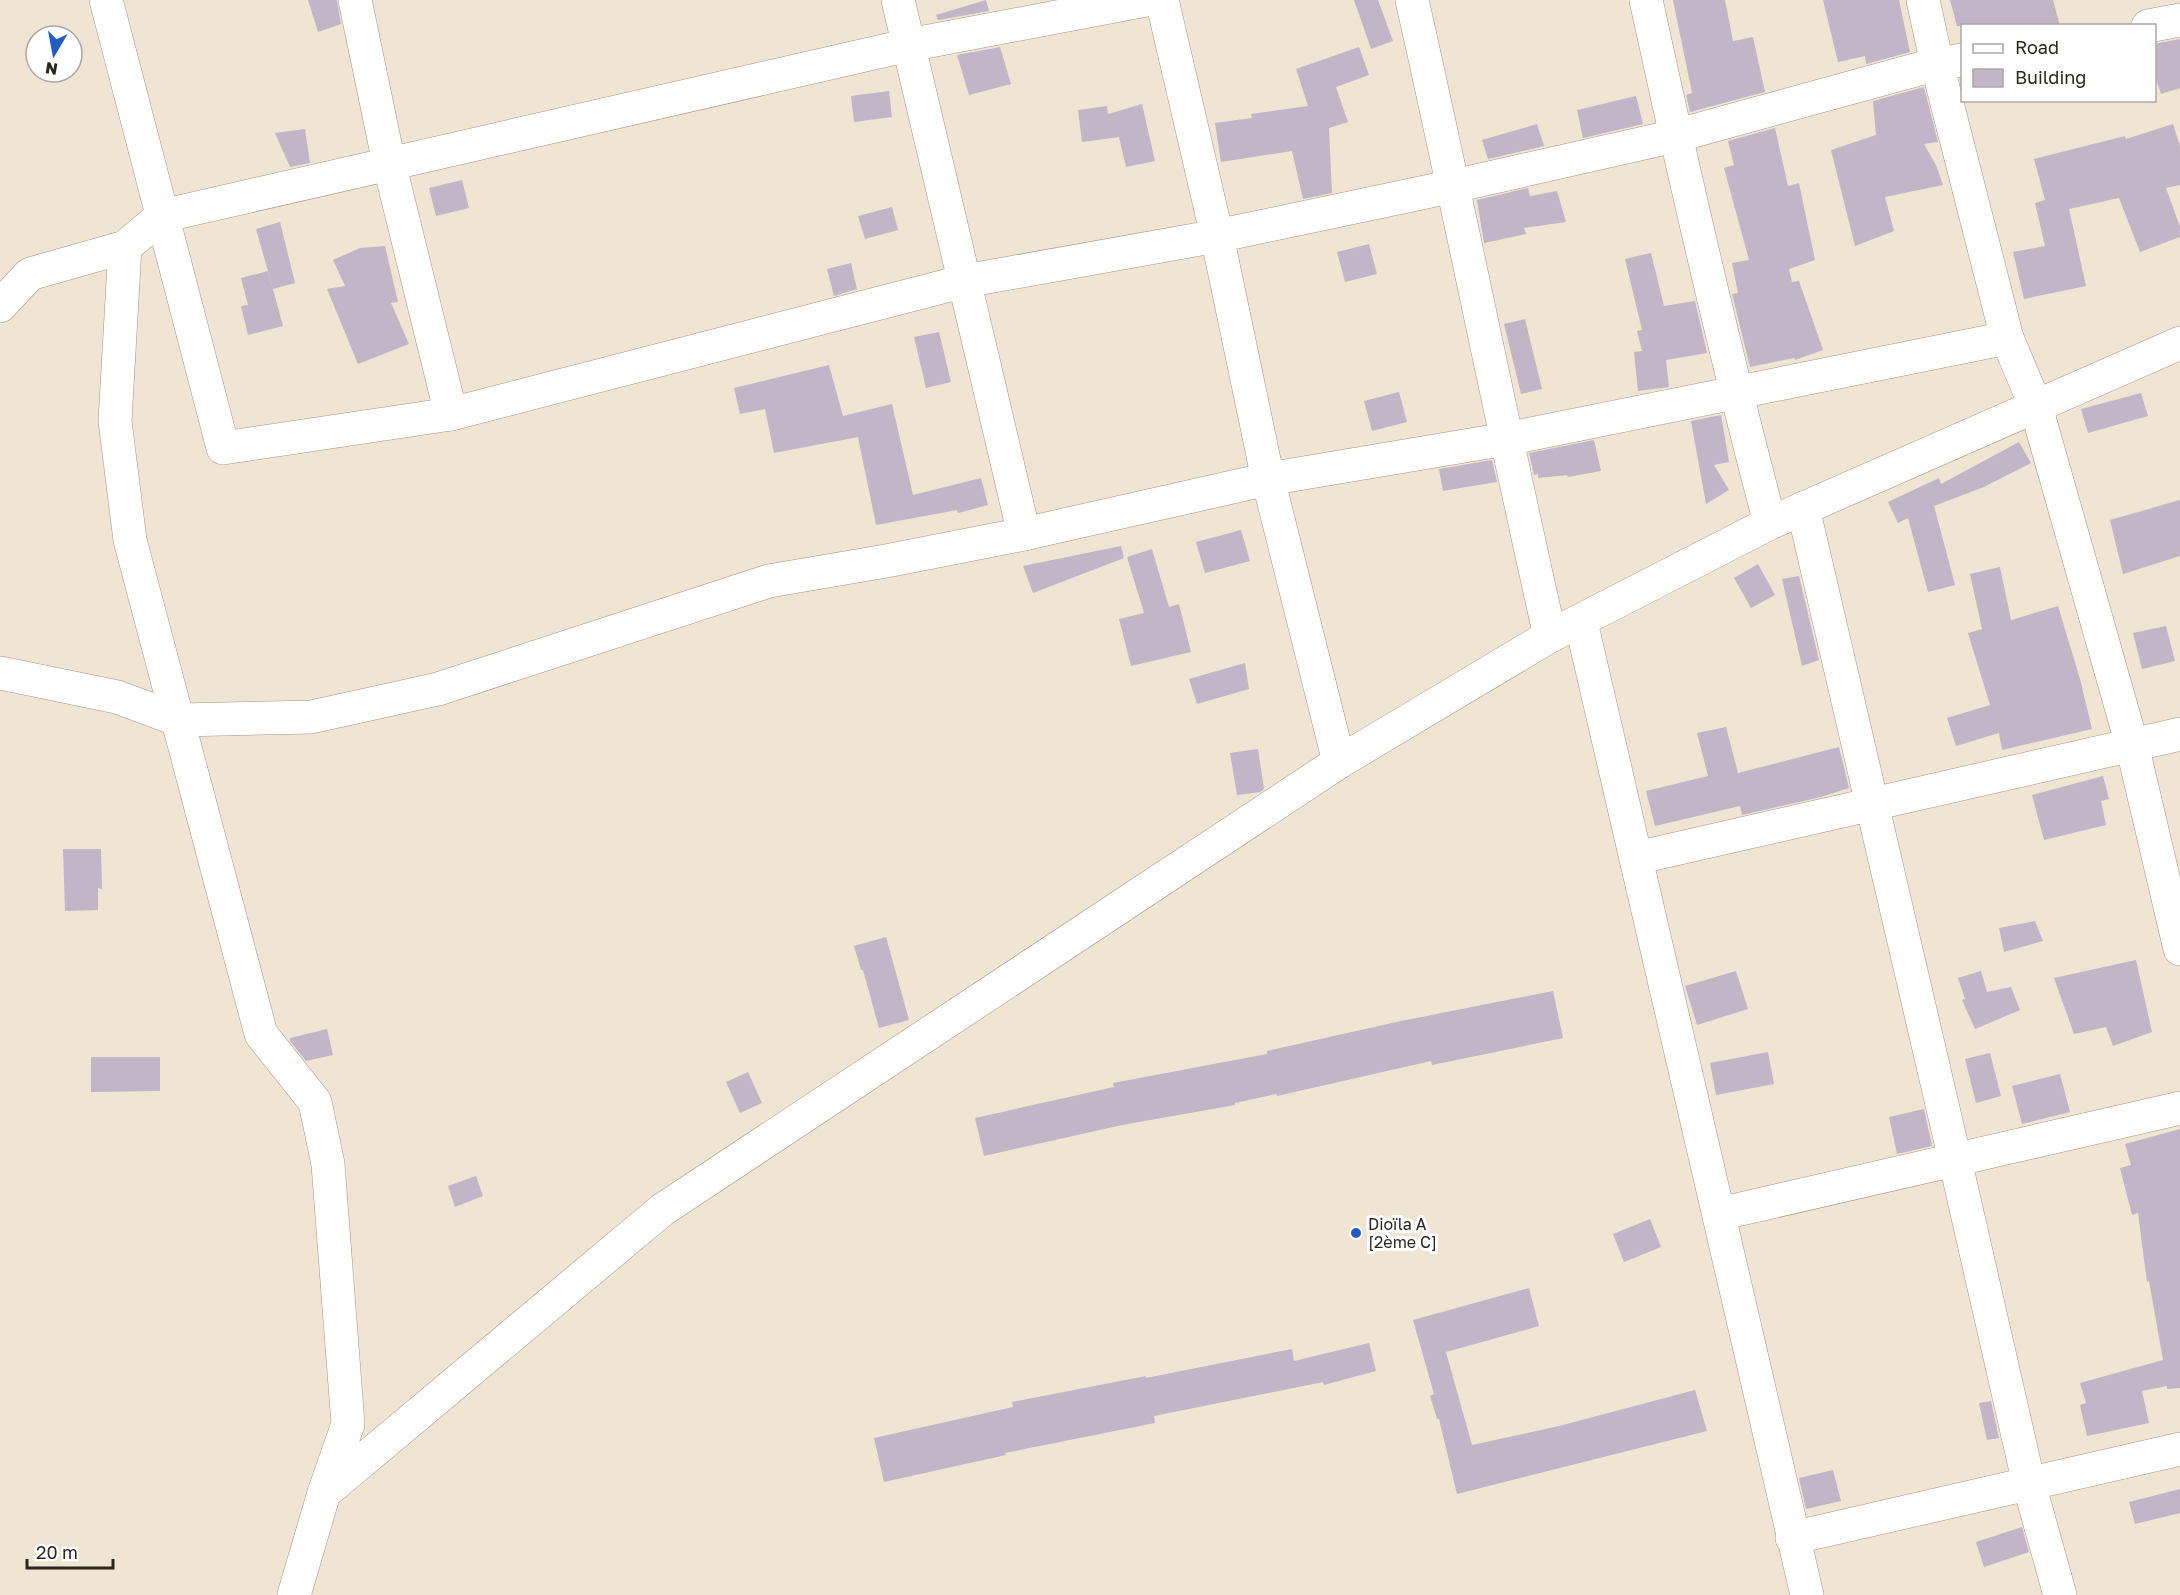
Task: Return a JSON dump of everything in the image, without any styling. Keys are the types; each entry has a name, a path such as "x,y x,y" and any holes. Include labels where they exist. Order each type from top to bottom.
{"street":[{"path":"106,0 223,448 451,414 965,281 1217,236 1454,186 1675,136 1950,62"},
{"path":"355,0 389,163 451,414"},
{"path":"898,0 1024,534"},
{"path":"0,306 30,274 125,247 162,216 909,45 1146,0"},
{"path":"1162,0 1217,236 1268,479 1339,762"},
{"path":"1412,0 1550,636"},
{"path":"1646,0 1675,136 1735,392 1770,524"},
{"path":"1923,0 1950,62 2007,338 2036,407 2132,745 2180,949"},
{"path":"2156,24 2180,20"},
{"path":"125,247 115,420 130,540 261,1034 315,1102 328,1164 348,1424 324,1493 294,1595"},
{"path":"0,673 117,697 179,720 311,717 438,689 769,581 1024,534 1268,479 1506,439 2007,338"},
{"path":"324,1493 662,1210 1339,762 1550,636 1770,524 2180,343"},
{"path":"1803,508 2029,1484 2060,1595"},
{"path":"1581,622 1807,1595"},
{"path":"1636,858 2180,734"},
{"path":"1719,1214 2180,1108"},
{"path":"1792,1538 2180,1449"}],"building":[{"path":"308,0 337,0 341,24 318,32"},
{"path":"986,0 989,11 938,20 936,15"},
{"path":"1354,0 1378,0 1393,41 1371,49"},
{"path":"1673,0 1725,0 1733,41 1753,37 1765,92 1690,112 1686,95 1692,93"},
{"path":"1823,0 1899,0 1910,52 1866,64 1865,56 1838,62"},
{"path":"1950,0 2053,0 2059,24 1961,24 1957,26"},
{"path":"2180,39 2180,88 2161,94 2156,79 2156,44"},
{"path":"1000,47 1011,84 969,95 957,55"},
{"path":"1359,47 1369,75 1336,87 1348,122 1329,128 1332,193 1303,199 1292,151 1221,162 1215,123 1252,118 1251,114 1308,106 1296,69"},
{"path":"1924,87 1938,142 1924,144 1936,165 1943,185 1885,197 1894,231 1855,246 1831,150 1876,135 1873,101"},
{"path":"889,91 892,117 854,122 851,96"},
{"path":"1636,96 1643,124 1583,138 1577,110"},
{"path":"1142,104 1155,161 1126,167 1119,137 1082,142 1078,110 1107,106 1108,114"},
{"path":"1537,124 1544,146 1488,159 1482,140"},
{"path":"2173,124 2180,146 2180,185 2166,188 2180,227 2180,237 2140,252 2119,198 2069,209 2086,286 2024,299 2013,252 2045,246 2035,203 2045,200 2034,159 2125,136 2126,139"},
{"path":"1775,128 1788,186 1799,183 1815,260 1789,269 1792,282 1799,281 1823,350 1795,360 1794,358 1750,367 1732,294 1738,293 1732,263 1749,260 1724,168 1734,165 1728,141"},
{"path":"305,129 310,163 290,167 275,133"},
{"path":"462,180 469,208 436,216 429,188"},
{"path":"1528,188 1530,196 1557,191 1566,222 1524,228 1526,234 1484,243 1477,200"},
{"path":"892,207 898,230 865,239 858,216"},
{"path":"280,222 295,283 273,289 256,229"},
{"path":"1369,244 1377,274 1345,282 1337,252"},
{"path":"385,246 398,302 391,303 409,344 358,364 327,289 345,286 333,260 360,248"},
{"path":"1651,253 1664,306 1695,301 1707,353 1666,360 1669,387 1638,391 1634,352 1642,351 1637,331 1642,330 1625,259"},
{"path":"851,263 857,289 834,296 827,269"},
{"path":"268,271 283,326 248,335 241,306 248,305 241,278"},
{"path":"1525,319 1542,389 1521,394 1504,324"},
{"path":"939,332 951,382 926,388 914,337"},
{"path":"829,365 843,416 892,404 913,495 981,478 988,505 958,513 957,510 876,525 858,437 774,453 765,409 740,414 734,388"},
{"path":"1399,392 1407,422 1372,431 1364,401"},
{"path":"2141,393 2148,416 2088,433 2081,409"},
{"path":"1721,415 1729,462 1714,465 1729,490 1706,504 1691,421"},
{"path":"1594,440 1601,471 1568,477 1567,475 1538,478 1538,474 1534,475 1529,453"},
{"path":"2019,442 2031,463 1984,487 1934,506 1955,585 1928,592 1908,518 1898,523 1888,502 1939,478 1941,484"},
{"path":"1492,460 1497,482 1443,491 1439,469"},
{"path":"2180,500 2180,556 2123,574 2110,520"},
{"path":"1241,530 1250,561 1205,573 1196,542"},
{"path":"1121,546 1124,558 1033,593 1023,566"},
{"path":"1152,549 1169,607 1179,604 1191,652 1131,666 1119,619 1144,613 1127,557"},
{"path":"1758,564 1775,595 1751,608 1734,578"},
{"path":"2000,567 2011,620 2058,606 2092,729 2002,750 1999,733 1956,746 1947,718 1990,705 1968,633 1982,629 1970,574"},
{"path":"1799,576 1819,660 1802,666 1782,579"},
{"path":"2166,626 2175,661 2142,669 2133,633"},
{"path":"1245,663 1249,689 1197,704 1189,679"},
{"path":"1726,727 1738,773 1839,747 1849,788 1821,797 1742,815 1740,806 1655,826 1646,791 1708,776 1697,733"},
{"path":"1258,749 1264,789 1260,792 1237,795 1230,753"},
{"path":"2103,776 2109,799 2101,801 2106,825 2044,840 2032,795"},
{"path":"63,849 101,849 102,889 98,888 98,910 65,911"},
{"path":"2035,921 2043,941 2004,952 1999,928"},
{"path":"886,937 909,1020 879,1028 854,946"},
{"path":"2136,960 2152,1032 2113,1046 2106,1027 2074,1034 2054,978"},
{"path":"1736,971 1748,1009 1697,1025 1685,986"},
{"path":"1981,971 1987,992 2011,987 2020,1010 1975,1029 1962,1000 1965,999 1958,978"},
{"path":"1553,991 1563,1038 1432,1065 1431,1061 1277,1096 1276,1094 1235,1103 1235,1105 1122,1125 984,1156 975,1118 1114,1087 1113,1083 1267,1054 1267,1051 1401,1021"},
{"path":"327,1029 333,1055 306,1061 290,1041 290,1038"},
{"path":"1768,1052 1774,1084 1716,1095 1710,1063"},
{"path":"1990,1053 2001,1096 1976,1103 1965,1059"},
{"path":"91,1057 160,1057 160,1091 91,1092"},
{"path":"748,1072 762,1103 740,1113 726,1082"},
{"path":"2060,1074 2070,1112 2022,1124 2012,1086"},
{"path":"1924,1109 1932,1146 1897,1154 1889,1117"},
{"path":"2180,1129 2180,1388 2167,1389 2167,1386 2142,1391 2149,1423 2087,1436 2080,1405 2086,1403 2080,1383 2163,1360 2149,1281 2147,1282 2138,1213 2132,1215 2120,1168 2131,1165 2125,1144"},
{"path":"476,1176 483,1196 455,1207 448,1186"},
{"path":"1650,1219 1661,1247 1624,1262 1613,1234"},
{"path":"1529,1288 1539,1326 1446,1352 1472,1445 1559,1426 1695,1390 1707,1431 1457,1494 1439,1419 1437,1419 1430,1396 1434,1394 1413,1320"},
{"path":"1369,1343 1376,1371 1324,1385 1323,1382 1154,1416 1155,1423 1005,1453 1006,1455 884,1482 874,1438 1013,1407 1012,1402 1146,1376 1146,1378 1292,1349 1294,1361"},
{"path":"1991,1401 1999,1438 1987,1440 1979,1403"},
{"path":"1833,1470 1841,1501 1806,1509 1799,1478"},
{"path":"2180,1489 2180,1513 2135,1524 2129,1502"},
{"path":"2022,1527 2029,1552 1984,1567 1976,1542"}],"place":[{"name":"Dioïla A [2ème C]","path":"1356,1233"}]}
